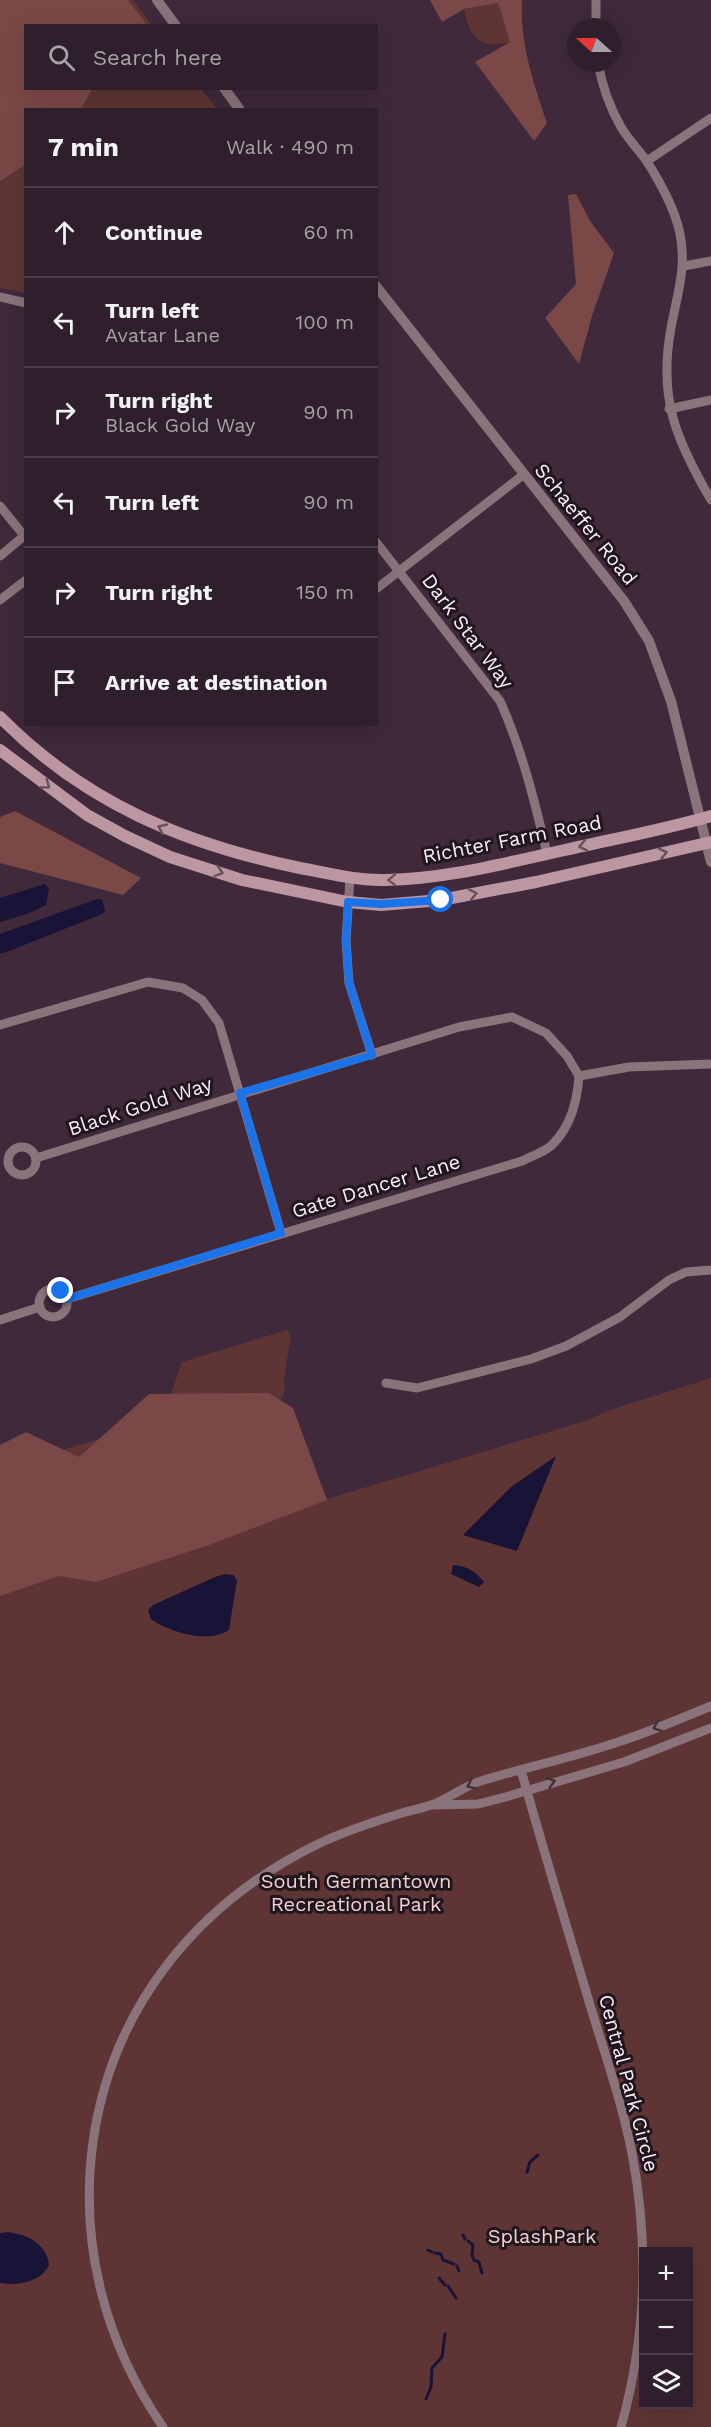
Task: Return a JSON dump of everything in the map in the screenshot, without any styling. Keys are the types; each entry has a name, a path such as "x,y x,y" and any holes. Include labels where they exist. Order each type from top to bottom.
{"main road":[{"name":"Richter Farm Road","path":"0,717 17,735 70,776 124,810 153,824 248,857 350,878 384,880 444,877 706,818"},
{"path":"0,750 87,815 170,857 242,880 348,902 381,904 441,900 536,882 708,843"}],"street":[{"path":"157,0 175,24"},
{"path":"596,0 596,18"},
{"path":"600,72 621,127 647,161 674,210 684,266 666,365 669,409 687,456 711,500"},
{"path":"225,90 239,108"},
{"path":"647,161 711,118"},
{"path":"684,266 711,261"},
{"name":"Schaeffer Road","path":"378,289 624,601 649,642 671,701 711,830"},
{"path":"0,297 24,303"},
{"path":"669,409 711,400"},
{"path":"378,587 523,475"},
{"path":"0,506 24,536"},
{"path":"0,556 24,538"},
{"name":"Dark Star Way","path":"378,544 500,701 512,728 532,791 547,854"},
{"path":"0,600 24,582"},
{"name":"Schaeffer Road","path":"706,818 711,862"},
{"path":"350,878 346,940 349,983 372,1055"},
{"path":"0,1025 148,982 183,988 202,1000 219,1023 281,1233"},
{"name":"Black Gold Way","path":"36,1158 459,1027 512,1017 546,1033 567,1056 579,1076"},
{"path":"579,1076 629,1067 711,1064"},
{"name":"Gate Dancer Lane","path":"67,1299 522,1161 550,1147 567,1125 577,1101 579,1076"},
{"path":"386,1383 417,1388 531,1359 566,1346 620,1317 669,1280 686,1272 711,1270"},
{"name":"Gate Dancer Lane","path":"51,1289 61,1291 67,1299 65,1311 56,1317 45,1314 40,1308 40,1298 51,1289"},
{"name":"Gate Dancer Lane","path":"0,1320 40,1308"},
{"path":"163,2427 128,2370 112,2332 96,2274 90,2232 89,2194 95,2130 104,2091 122,2041 140,2005 161,1972 188,1939 224,1904 285,1862 320,1843 363,1826 432,1805 482,1780 618,1742 711,1706"},
{"path":"432,1805 478,1804 624,1762 711,1728"},
{"name":"Central Park Circle","path":"521,1770 620,2106 637,2184 641,2220 641,2305 637,2355 621,2427"}],"green space":[{"path":"0,0 133,0 151,24 24,24 24,90 202,90 216,108 24,108 24,293 0,288"},
{"path":"498,3 510,42 484,43 473,34 464,9"},
{"path":"287,1330 291,1335 284,1379 285,1390 274,1414 181,1411 172,1391 182,1362"},
{"name":"South Germantown Recreational Park","path":"711,1378 711,2427 0,2427 0,1467 172,1417 214,1533 585,1421 610,1410"}],"shaded area":[{"path":"0,0 128,0 146,24 24,24 24,90 91,90 82,108 24,108 24,166 0,181"},
{"path":"430,0 522,0 525,48 547,123 534,141 475,62 510,42 498,3 464,9 442,22"},
{"path":"576,194 590,221 614,253 592,316 579,364 545,318 576,284 568,195"},
{"path":"15,811 141,878 123,895 0,863 0,817"},
{"path":"45,884 49,889 46,905 27,914 0,922 0,898"},
{"path":"97,899 102,900 105,911 102,914 0,953 0,934"},
{"path":"269,1393 293,1408 327,1500 209,1545 96,1582 59,1576 0,1596 0,1445 26,1432 79,1457 149,1394"},
{"path":"556,1456 517,1551 463,1535 511,1487"},
{"path":"453,1565 470,1570 484,1582 479,1587 451,1574"},
{"path":"225,1574 233,1575 237,1580 229,1630 210,1636 189,1635 151,1619 148,1610 153,1605"},
{"path":"8,2232 35,2241 44,2251 49,2265 35,2279 14,2284 0,2283 0,2233"}],"waterway":[{"path":"527,2172 530,2162 538,2155"},
{"path":"463,2235 465,2239"},
{"path":"468,2241 473,2245 472,2255 474,2260 479,2262 482,2273"},
{"path":"428,2250 432,2252"},
{"path":"435,2253 441,2254 443,2260 454,2264"},
{"path":"457,2266 459,2271"},
{"path":"439,2278 445,2285"},
{"path":"448,2286 456,2298"},
{"path":"426,2399 431,2387 432,2368 442,2357 445,2334"}],"route":[{"path":"61,1291 67,1299 281,1233 240,1093 372,1055 349,983 346,940 348,902 381,904 441,900"}],"park label":[{"name":"SplashPark","path":"542,2236"}]}
